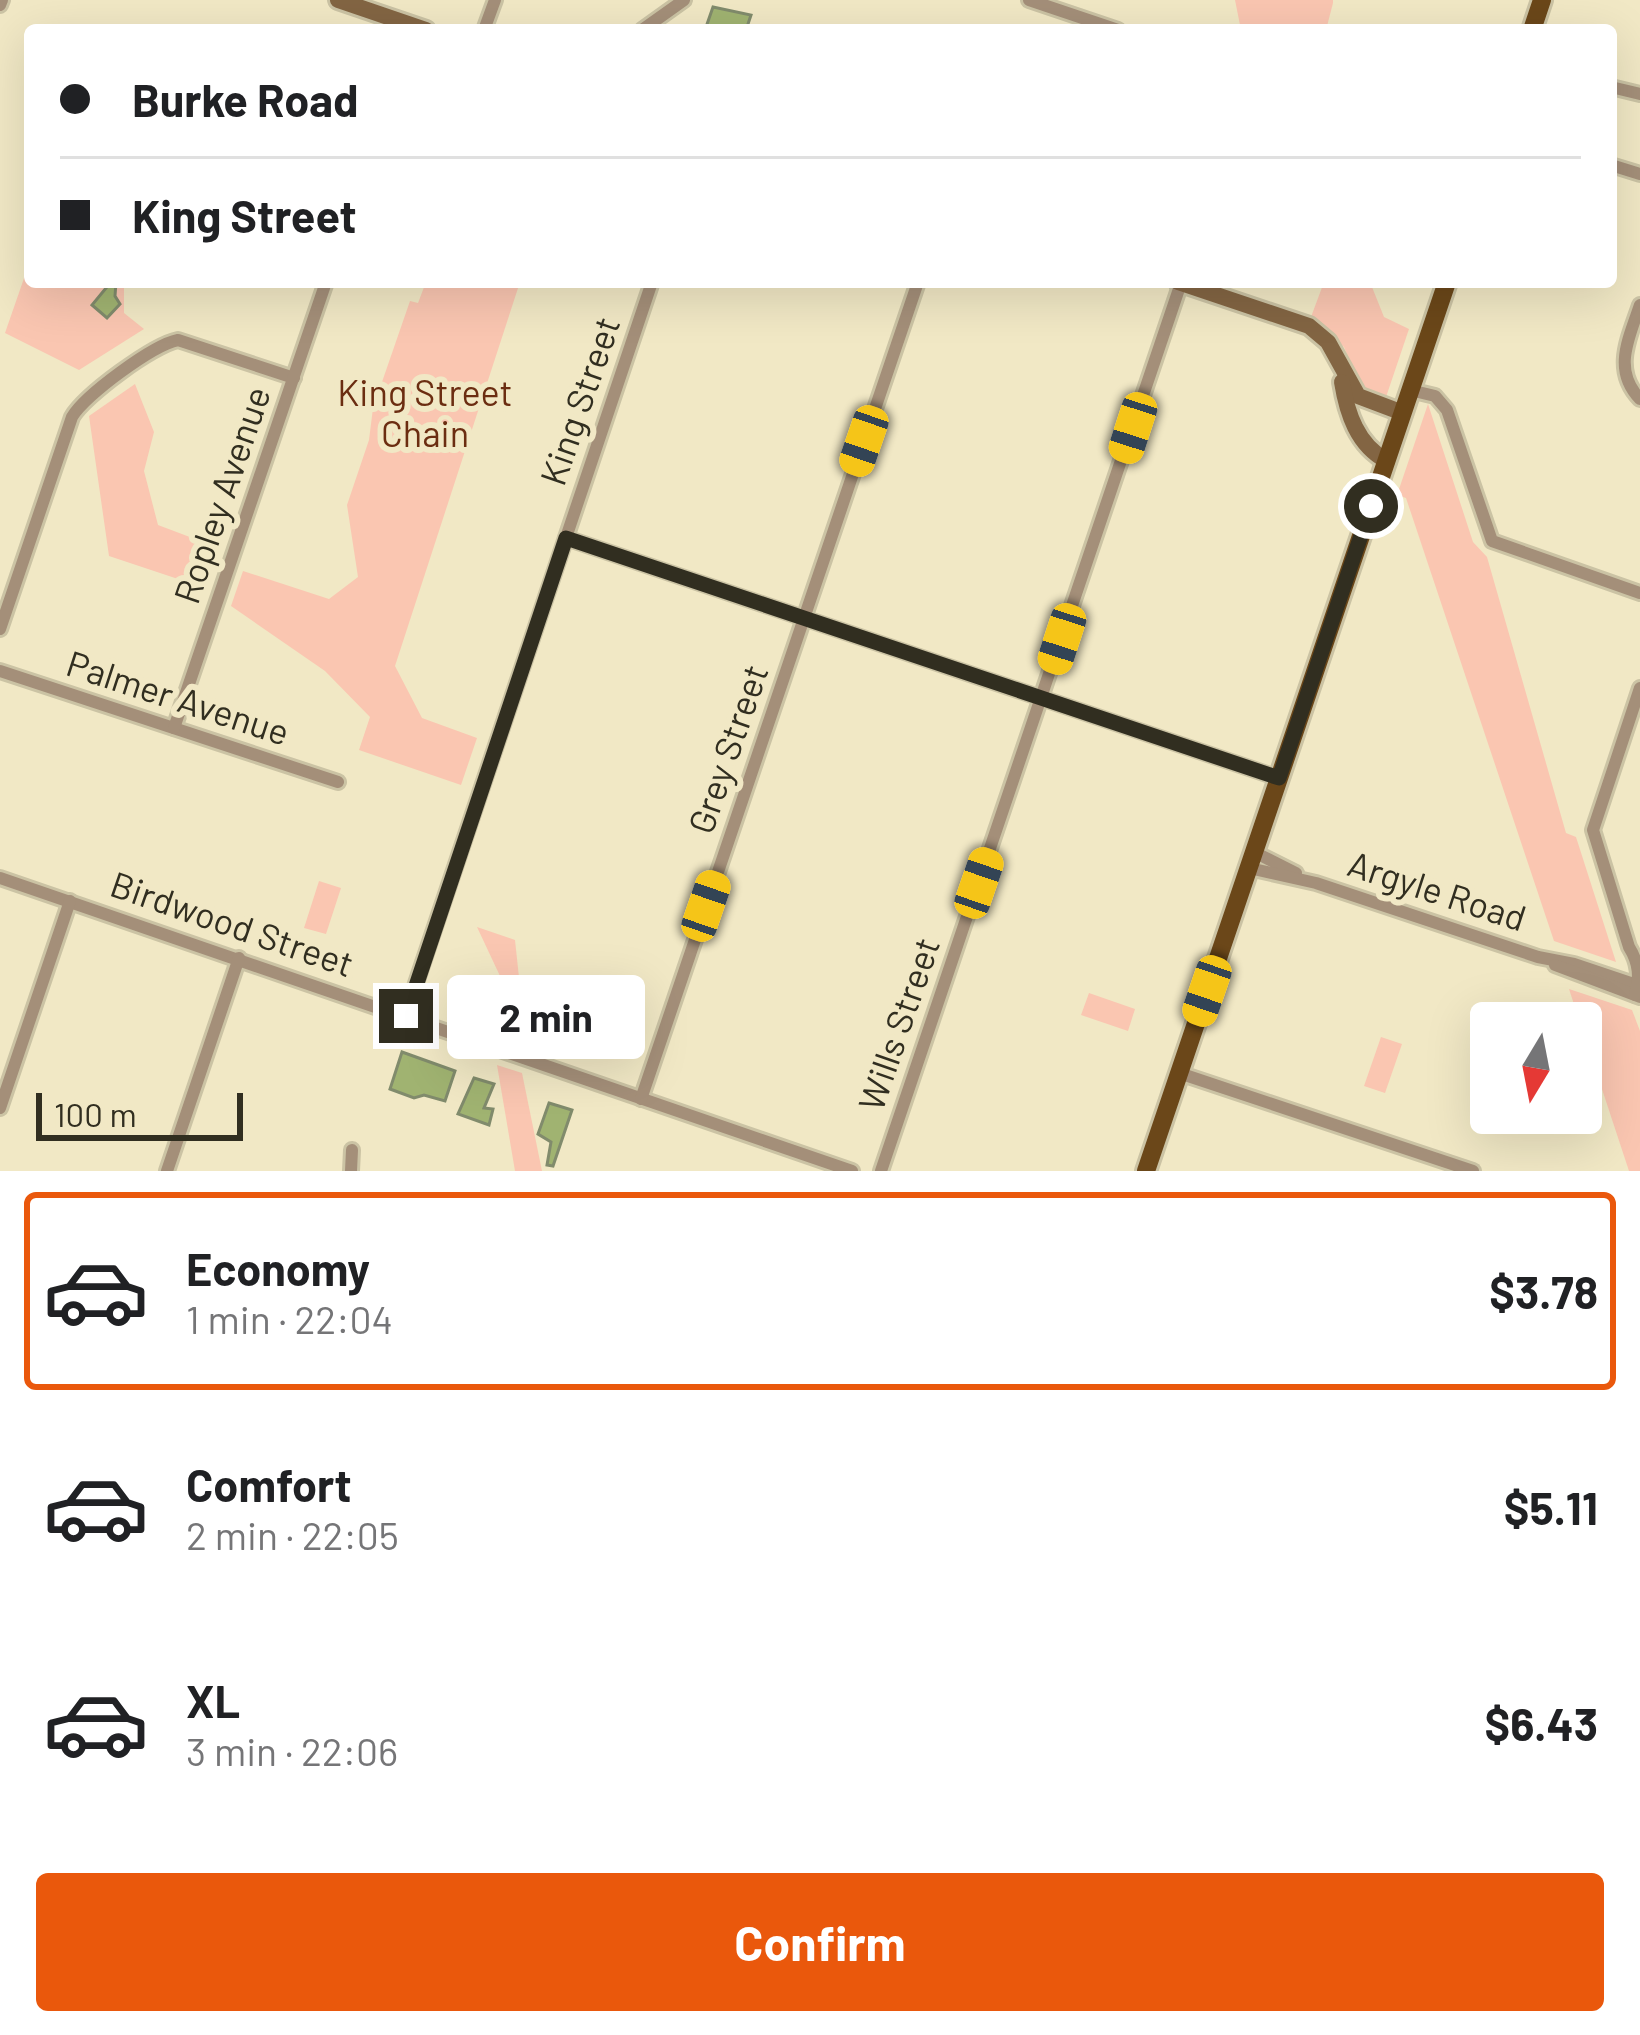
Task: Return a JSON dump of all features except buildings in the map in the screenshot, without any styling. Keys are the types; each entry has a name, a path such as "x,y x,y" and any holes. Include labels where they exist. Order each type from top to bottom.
{"main road":[{"path":"1146,1171 1445,288"}],"street":[{"path":"338,0 405,24"},
{"path":"650,24 684,0"},
{"path":"1029,0 1100,24"},
{"name":"Ropley Avenue","path":"174,728 324,288"},
{"name":"King Street","path":"406,1016 650,288"},
{"name":"Grey Street","path":"641,1099 915,288"},
{"name":"Wills Street","path":"881,1171 1178,288"},
{"path":"1198,288 1310,326 1328,342 1358,396 1403,413"},
{"path":"1640,305 1623,366 1627,382 1640,399"},
{"path":"0,629 75,411 174,340 294,377"},
{"path":"1340,369 1358,435 1387,460"},
{"path":"1411,391 1435,396 1447,410 1489,538 1640,592"},
{"path":"566,538 1279,778"},
{"name":"Palmer Avenue","path":"0,671 338,782"},
{"path":"1634,989 1637,963 1593,830 1640,688"},
{"name":"Argyle Road","path":"1251,860 1634,989"},
{"name":"Birdwood Street","path":"0,878 852,1171"},
{"path":"0,1108 70,901"},
{"path":"167,1171 239,958"},
{"path":"1179,1073 1473,1171"},
{"path":"351,1171 352,1150"}],"green space":[{"path":"1235,0 1333,0 1328,24 1240,24"},
{"path":"24,278 24,288 124,288 124,313 144,329 79,370 5,333"},
{"name":"King Street Chain","path":"424,288 518,288 395,666 422,718 477,738 461,785 359,750 370,717 325,671 231,606 243,571 329,599 358,577 347,505 369,440 373,408 410,301 418,303"},
{"path":"1322,288 1372,288 1384,317 1409,329 1385,400 1362,391 1344,347 1311,317"},
{"path":"135,384 154,432 144,471 158,525 219,548 205,588 109,556 89,416"},
{"path":"1428,404 1473,542 1487,557 1566,833 1576,837 1616,962 1554,941 1406,498 1397,495"},
{"path":"319,881 341,888 326,934 304,928"},
{"path":"477,927 515,940 526,1043 503,1035 500,976"},
{"path":"1569,989 1632,1010 1640,1031 1640,1171 1629,1171 1602,1089 1602,1002 1573,1002"},
{"path":"1089,993 1135,1009 1128,1031 1081,1015"},
{"path":"1381,1037 1402,1044 1385,1093 1364,1086"},
{"path":"497,1065 522,1073 542,1171 515,1171"}],"route":[{"path":"406,1016 566,538 1279,778 1371,506"}]}
